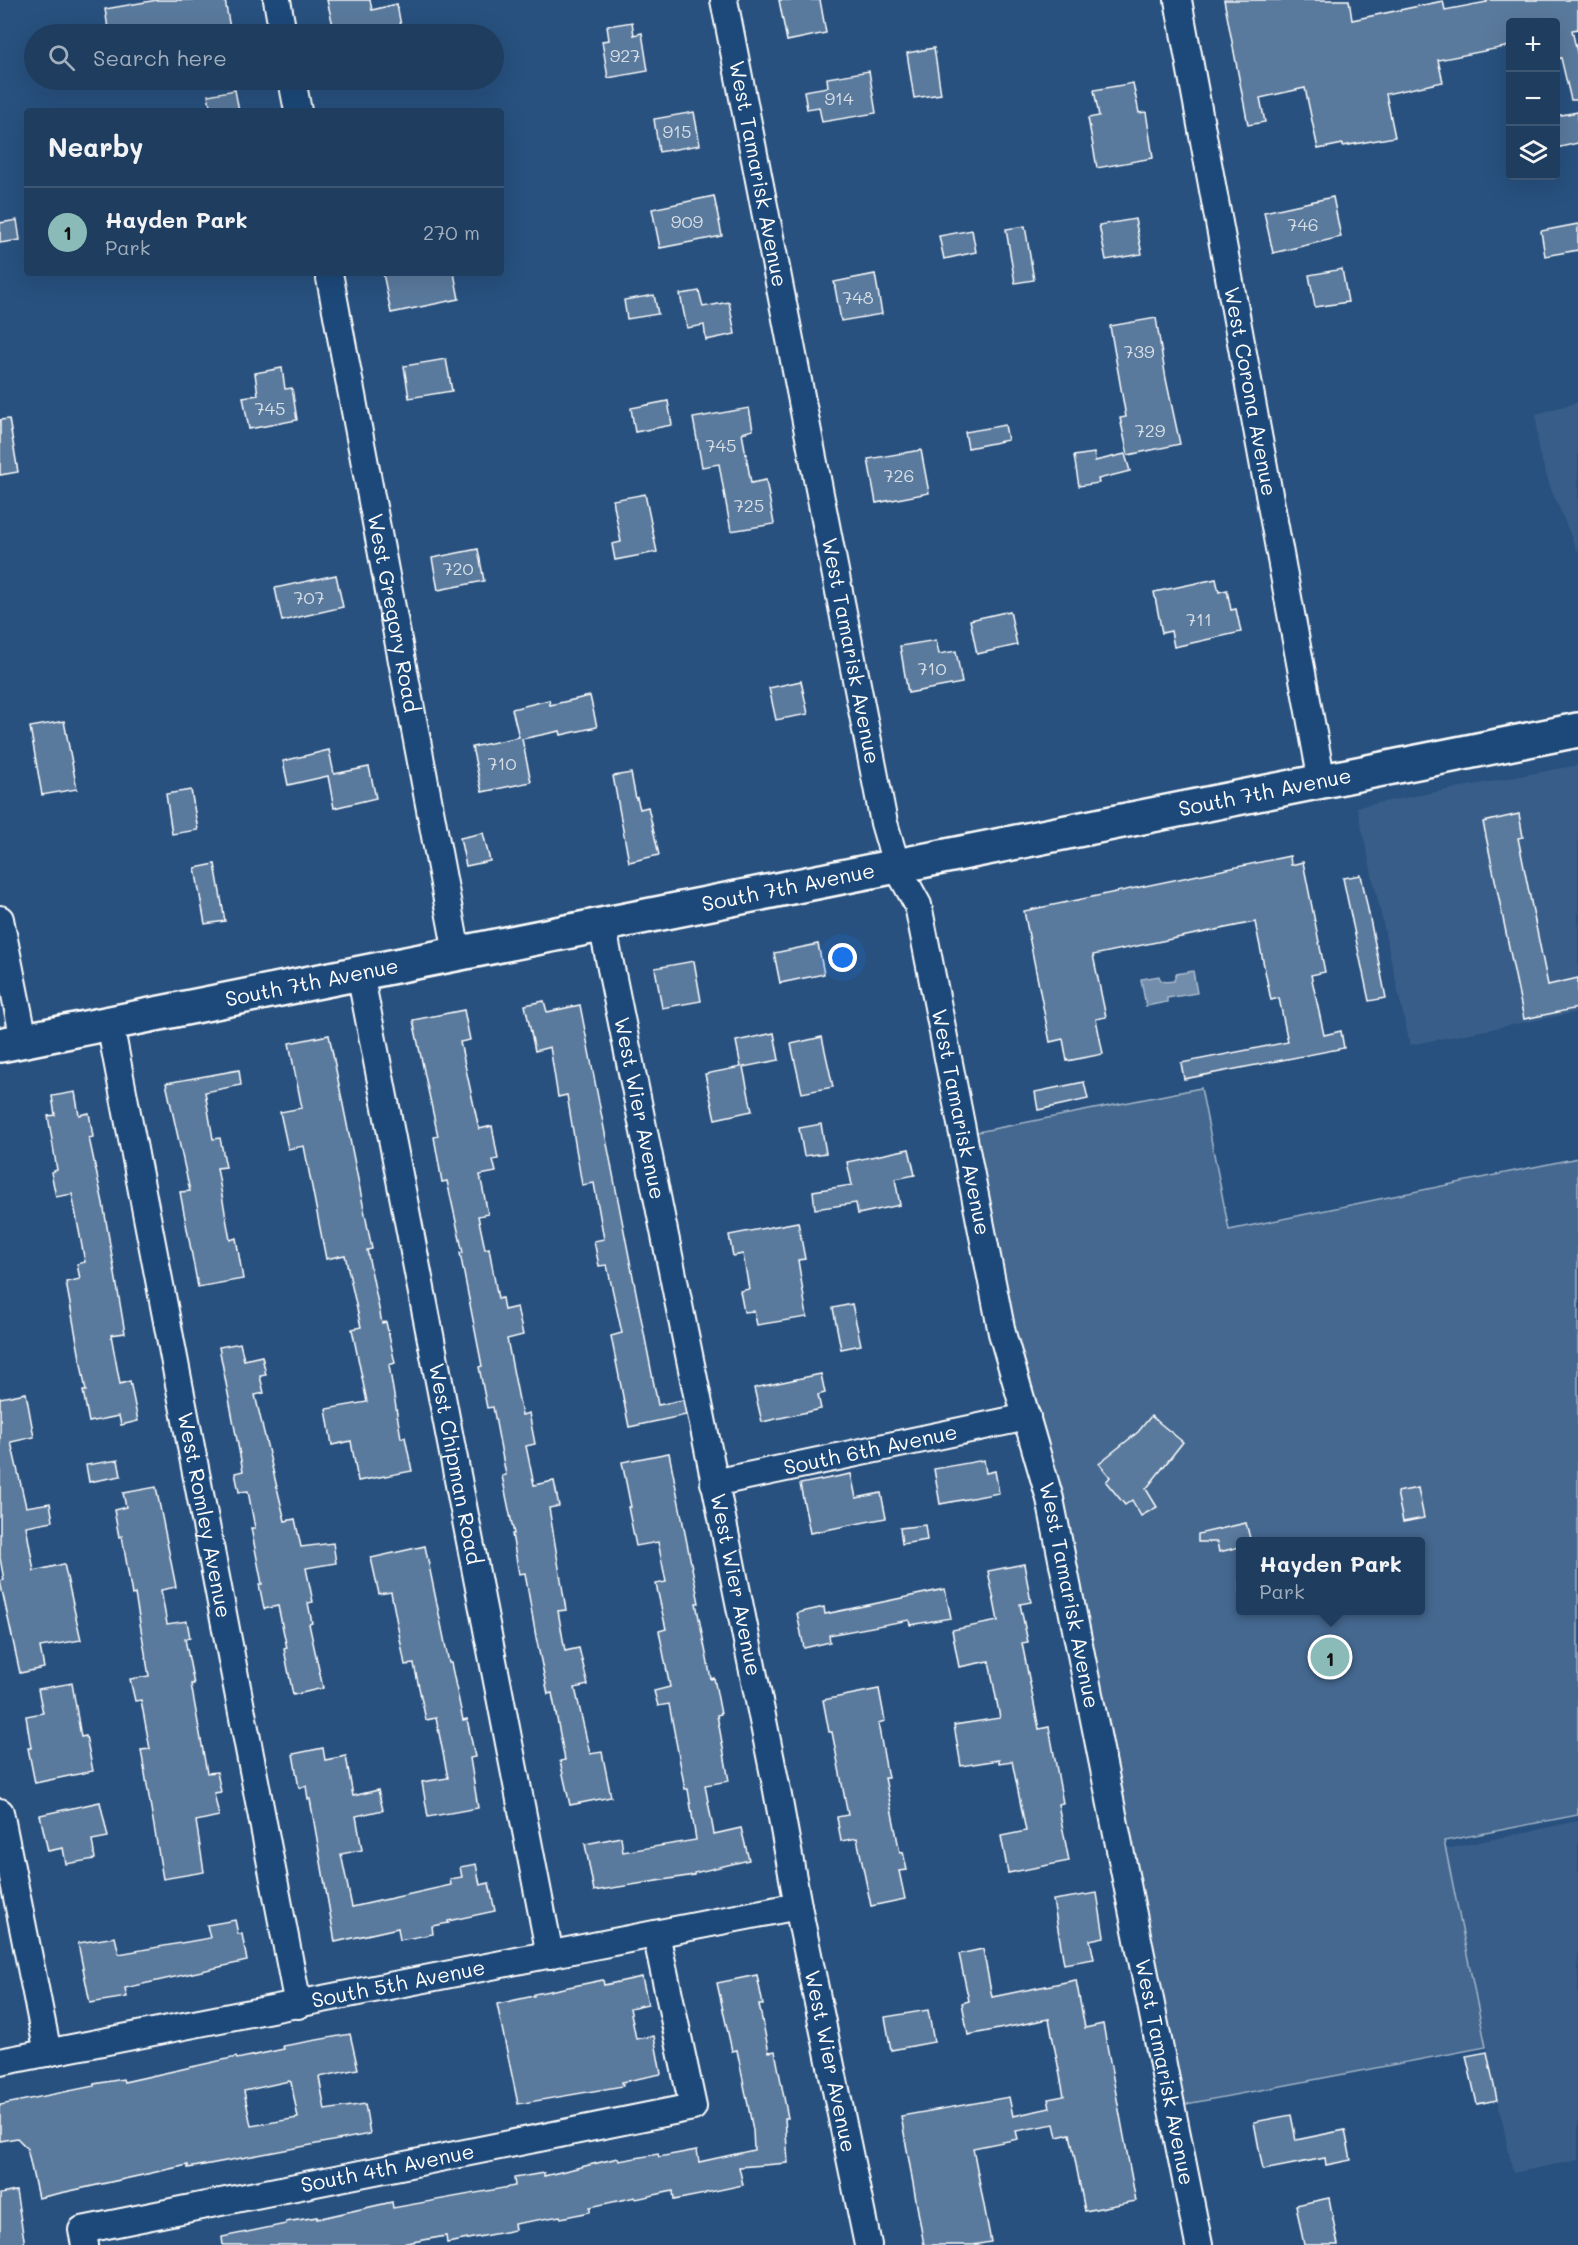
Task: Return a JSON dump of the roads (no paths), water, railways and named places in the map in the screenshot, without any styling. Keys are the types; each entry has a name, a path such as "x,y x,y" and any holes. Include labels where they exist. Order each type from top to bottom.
{"main road":[{"name":"South 7th Avenue","path":"12,1042 1578,730"}],"street":[{"path":"277,0 281,24"},
{"name":"West Tamarisk Avenue","path":"724,0 884,823 897,867 918,905 1002,1333 1050,1499 1199,2245"},
{"name":"West Corona Avenue","path":"1178,0 1322,782"},
{"path":"294,90 297,108"},
{"name":"West Gregory Road","path":"329,276 458,953"},
{"path":"0,919 12,1042"},
{"name":"West Wier Avenue","path":"602,924 868,2245"},
{"name":"West Chipman Road","path":"360,973 550,1955"},
{"name":"West Romley Avenue","path":"110,1024 298,2005"},
{"name":"South 6th Avenue","path":"714,1483 1027,1417"},
{"path":"0,1812 48,2053"},
{"name":"South 5th Avenue","path":"0,2062 798,1906"},
{"name":"South 4th Avenue","path":"83,2238 693,2107 656,1934"}],"place":[{"name":"Hayden Park","path":"1330,1657"}]}
